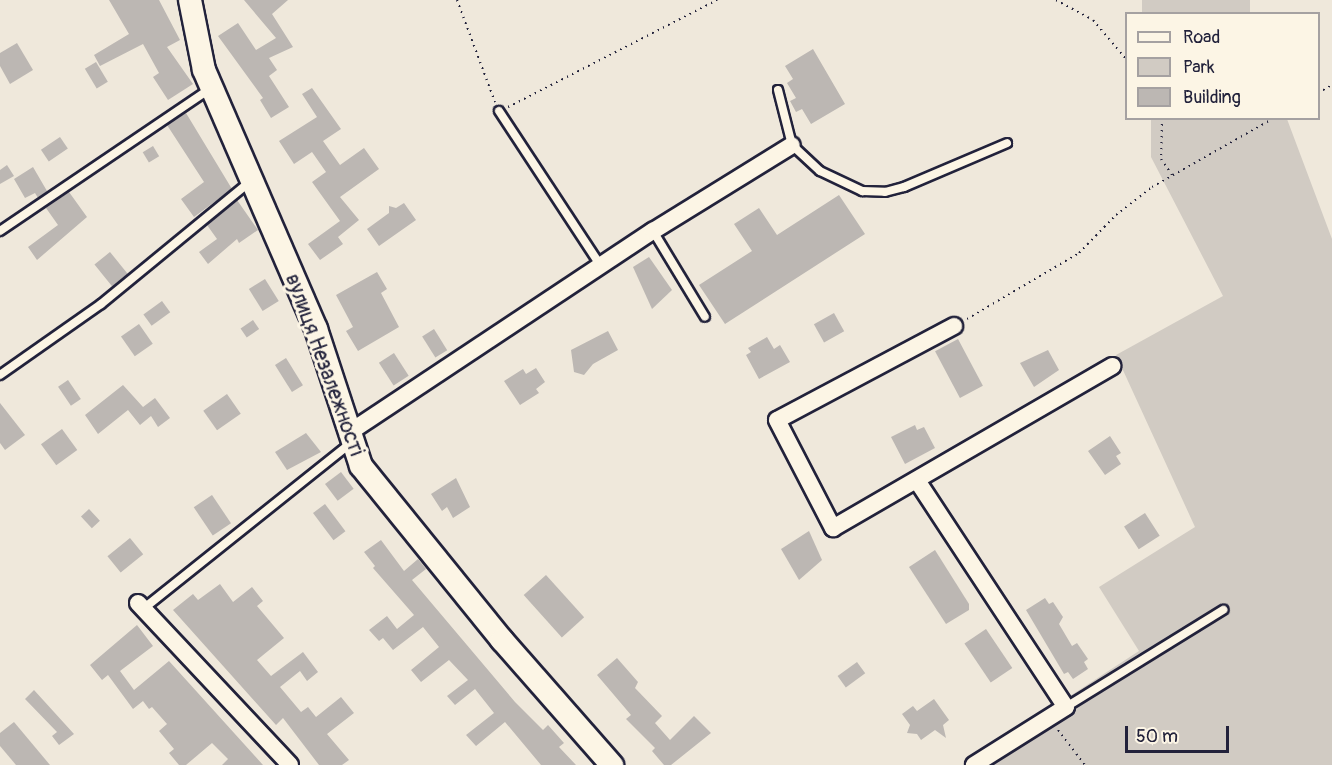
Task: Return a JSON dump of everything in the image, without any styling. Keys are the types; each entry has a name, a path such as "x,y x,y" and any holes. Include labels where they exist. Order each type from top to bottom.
{"street":[{"name":"вулиця Незалежності","path":"190,0 204,70 316,329 361,466 502,640 612,765"},
{"path":"352,437 600,266 792,145"},
{"path":"954,326 777,420 833,528 918,482 1113,366"},
{"path":"918,482 1066,707 975,765"},
{"path":"141,606 290,765"}],"lane":[{"path":"0,231 211,87"},
{"path":"778,90 792,145 839,184 862,191 885,192 1007,143"},
{"path":"499,111 600,266"},
{"path":"0,375 102,304 251,180"},
{"path":"653,231 705,317"},
{"path":"141,606 352,437"},
{"path":"1066,707 1223,610"}],"path":[{"path":"457,0 499,111 717,0"},
{"path":"1056,0 1093,20 1125,58"},
{"path":"1162,120 1161,159 1173,176"},
{"path":"954,326 1023,290 1079,253 1116,215 1173,176 1271,120"},
{"path":"1050,718 1085,765"}],"green space":[{"path":"1142,0 1250,0 1250,12 1142,12"},
{"path":"1151,120 1287,120 1332,239 1332,765 964,765 1139,651 1099,587 1195,527 1116,355 1223,296 1151,157"}],"building":[{"path":"109,0 159,0 180,40 167,47 193,84 168,100 153,77 159,73 143,44 100,66 94,55 129,34"},
{"path":"244,0 288,0 272,14 293,47 269,58 277,70 269,76 289,107 271,118 260,100 263,98 218,36 238,23 256,50 276,38"},
{"path":"17,43 33,70 10,84 0,66 0,53"},
{"path":"813,49 845,104 811,124 802,109 796,112 790,101 796,98 787,83 793,79 785,66"},
{"path":"96,62 108,82 97,88 85,69"},
{"path":"312,88 341,129 323,141 340,165 364,148 379,169 340,197 359,220 338,237 343,244 320,260 308,244 340,221 312,182 326,172 312,152 294,164 279,141 317,117 302,94"},
{"path":"186,113 232,189 194,217 181,199 204,182 167,125"},
{"path":"60,137 68,149 49,161 41,150"},
{"path":"153,146 159,156 149,162 143,152"},
{"path":"7,165 14,176 0,184 0,170"},
{"path":"33,167 47,191 38,198 35,193 25,198 14,179"},
{"path":"69,192 87,217 37,260 28,247 58,225 46,208"},
{"path":"839,195 865,234 725,324 699,285 752,251 734,224 759,208 777,235"},
{"path":"237,200 258,230 239,243 237,239 208,264 199,252 217,239 207,225"},
{"path":"404,203 416,220 379,246 367,229 389,213 389,206 396,208"},
{"path":"110,252 128,274 112,286 94,265"},
{"path":"649,257 672,290 652,309 633,267"},
{"path":"377,272 387,289 381,293 399,327 358,351 346,331 353,327 336,295"},
{"path":"265,279 279,301 263,311 249,289"},
{"path":"162,301 170,312 152,326 143,315"},
{"path":"834,313 844,331 824,343 814,324"},
{"path":"253,320 259,329 247,338 241,328"},
{"path":"139,324 153,344 135,356 121,337"},
{"path":"434,329 447,350 435,358 422,336"},
{"path":"608,331 618,350 593,364 584,375 574,372 571,350"},
{"path":"767,337 774,349 780,345 790,362 759,379 746,355 751,352 748,348"},
{"path":"958,339 983,386 960,398 935,351"},
{"path":"1048,350 1059,370 1034,387 1020,363"},
{"path":"394,353 409,376 394,385 379,363"},
{"path":"286,358 303,385 292,392 275,365"},
{"path":"536,368 545,382 536,389 539,393 520,405 504,381 523,369 526,374"},
{"path":"68,380 81,399 71,406 58,387"},
{"path":"123,385 143,407 155,398 170,418 158,427 151,416 140,425 128,410 98,434 85,415"},
{"path":"227,394 241,414 217,430 203,411"},
{"path":"0,403 25,435 5,450 0,443"},
{"path":"915,425 917,430 924,427 935,448 905,464 891,437"},
{"path":"62,429 77,450 56,465 41,444"},
{"path":"306,433 321,452 287,470 275,452"},
{"path":"1110,436 1121,453 1116,456 1121,464 1105,475 1088,451"},
{"path":"341,472 354,489 338,501 325,484"},
{"path":"456,478 470,507 453,518 447,507 442,511 431,494"},
{"path":"212,495 231,523 213,535 194,507"},
{"path":"325,504 345,531 333,540 313,513"},
{"path":"89,509 100,521 92,528 81,517"},
{"path":"1145,513 1160,536 1139,549 1124,527"},
{"path":"809,531 822,560 799,580 781,549"},
{"path":"130,538 143,554 121,573 107,556"},
{"path":"381,540 404,571 418,559 426,569 412,580 515,702 543,730 548,725 564,743 559,747 576,765 541,765 505,722 476,746 466,735 494,713 475,689 455,705 447,696 468,680 449,660 421,682 411,670 439,647 423,627 393,650 383,638 379,641 369,630 387,616 397,629 414,615 373,568 375,566 364,552"},
{"path":"935,550 969,604 969,610 946,624 909,567"},
{"path":"546,575 584,617 562,637 524,595"},
{"path":"220,584 233,602 252,587 263,601 257,606 284,638 257,660 271,676 303,652 318,672 307,681 300,671 280,687 301,712 308,707 316,717 341,697 354,713 327,734 349,760 342,765 319,765 283,718 276,725 173,610 193,594 198,600"},
{"path":"1045,598 1049,604 1053,602 1063,617 1059,624 1072,646 1077,643 1088,659 1084,662 1088,669 1073,679 1068,672 1064,674 1026,610"},
{"path":"137,625 153,646 120,671 134,690 169,661 263,765 222,765 228,759 212,743 186,765 179,765 169,753 174,749 159,731 167,724 152,707 149,709 143,701 133,709 108,675 102,680 90,665"},
{"path":"986,629 1012,668 991,683 964,644"},
{"path":"617,658 638,682 635,688 662,716 655,723 670,740 694,716 711,733 671,765 664,765 652,751 655,748 626,719 631,715 597,675"},
{"path":"857,662 865,673 846,687 838,676"},
{"path":"34,690 74,734 59,745 52,736 57,732 25,699"},
{"path":"934,699 949,720 943,725 946,738 935,730 921,740 917,734 907,733 910,725 902,714 913,706 917,711"},
{"path":"14,722 50,765 16,765 0,746 0,733"}]}
